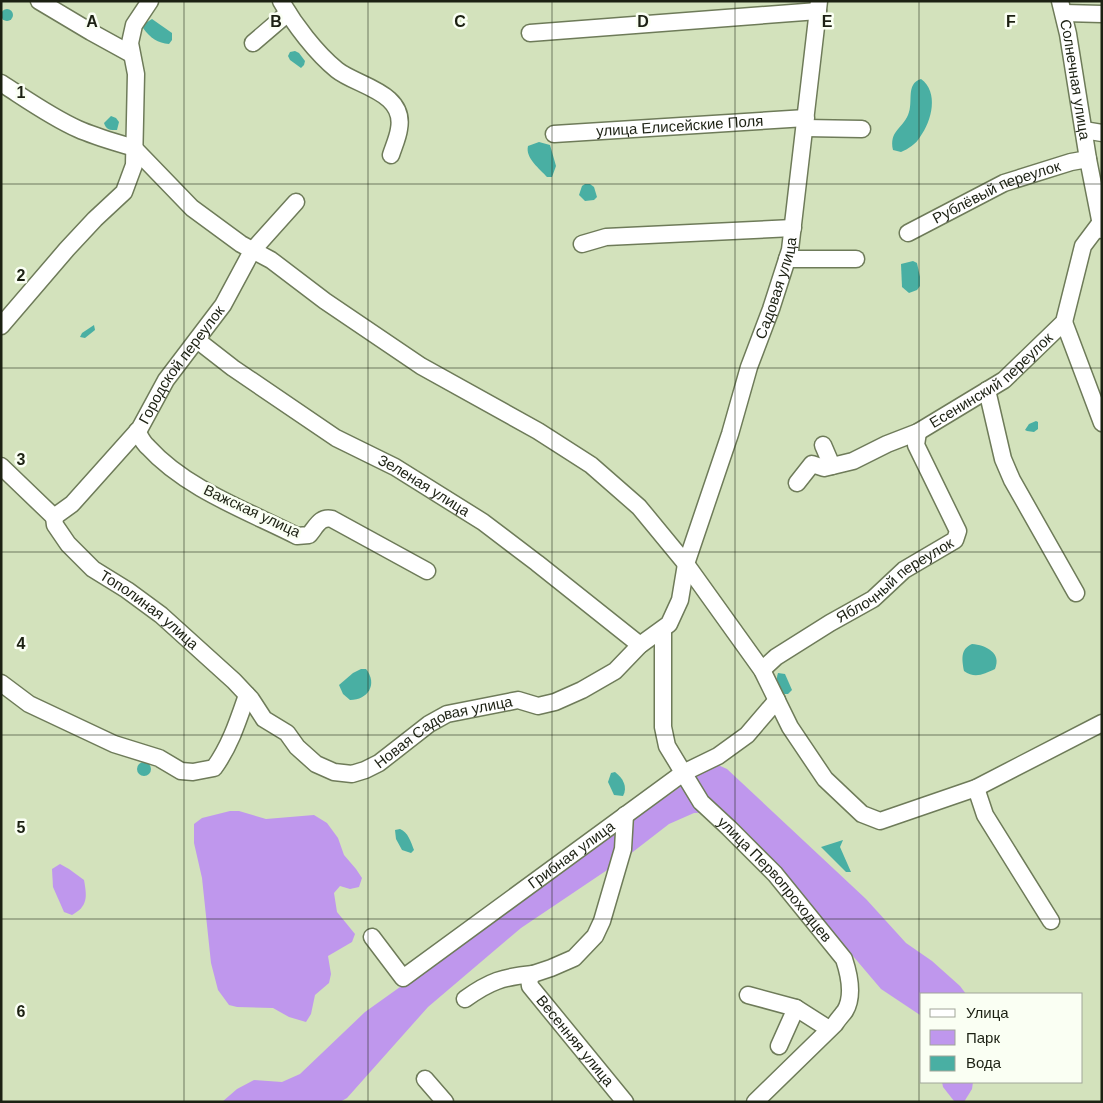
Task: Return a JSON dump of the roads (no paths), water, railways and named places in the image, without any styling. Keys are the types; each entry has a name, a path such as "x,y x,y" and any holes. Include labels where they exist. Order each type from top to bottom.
{"street":[{"path":"39,1 132,54"},
{"path":"1,326 67,248 124,192 134,165 137,100 136,74 130,43 134,24 150,1"},
{"path":"530,33 818,6"},
{"name":"Садовая улица","path":"686,564 730,434 749,367 771,309 787,259 793,228 818,6"},
{"path":"253,44 284,7 337,70 379,91 394,104 400,127 392,155"},
{"path":"1062,7 1102,14"},
{"name":"Солнечная улица","path":"1062,7 1101,226"},
{"path":"1,83 50,114 77,128 134,148 192,208 252,251 271,260 325,301 421,366 538,431 591,465 640,507 686,564 762,670 790,727 825,779 862,814 880,821 976,788 1102,723"},
{"name":"улица Елисейские Поля","path":"554,134 805,123 862,129"},
{"path":"1084,130 1102,133"},
{"name":"Рублёвый переулок","path":"908,233 1004,183 1071,162 1088,159"},
{"name":"Городской переулок","path":"54,517 72,504 137,431 166,380 223,305 252,251 296,202"},
{"name":"Есенинский переулок","path":"796,482 812,464 824,468 853,461 887,444 918,432 1004,380 1064,322 1084,246 1101,226"},
{"path":"582,244 606,237 793,228"},
{"path":"787,259 856,259"},
{"path":"1064,322 1102,423"},
{"name":"Зеленая улица","path":"197,340 233,368 336,438 395,467 483,522 640,645"},
{"path":"988,390 1003,458 1012,480 1076,592"},
{"name":"Важская улица","path":"137,431 146,446 167,465 204,490 297,536 309,536 321,520 332,519 427,570"},
{"name":"Яблочный переулок","path":"762,670 776,658 830,623 873,599 904,570 955,540 958,531 916,445 918,432"},
{"path":"823,446 832,466"},
{"path":"1,466 54,517"},
{"name":"Тополиная улица","path":"54,517 55,525 68,544 93,569 127,590 161,615 249,697"},
{"name":"Новая Садовая улица","path":"249,697 264,719 287,733 297,747 316,764 334,772 352,774 379,762 429,724 447,714 518,700 538,706 556,702 615,671 640,645 669,624 680,600 686,564"},
{"name":"улица Первопроходцев","path":"663,630 663,727 667,746 701,802 775,874 844,959 850,980 846,1010 754,1102"},
{"path":"1,683 29,704 114,744 159,758 181,772 214,768 232,737 249,697"},
{"name":"Грибная улица","path":"372,937 403,978 683,773 718,756 747,735 777,700"},
{"path":"976,788 985,815 1051,921"},
{"path":"465,999 483,986 506,977 531,976 574,958 595,936 602,921 623,849 625,815"},
{"name":"Весенняя улица","path":"531,976 530,986 625,1102"},
{"path":"748,996 796,1008 829,1029"},
{"path":"779,1046 796,1008"},
{"path":"425,1079 445,1102"}],"water":[{"path":"5,9 9,9 13,15 9,21 5,21 1,17 1,13"},
{"path":"152,19 172,33 172,40 169,44 154,39 143,28 144,24"},
{"path":"295,51 305,61 301,68 290,60 288,56 290,52"},
{"path":"921,79 927,85 932,99 928,123 912,146 901,152 893,150 894,134 910,110 911,89 916,81"},
{"path":"111,116 119,122 117,130 109,129 104,123"},
{"path":"539,142 550,145 556,166 552,177 547,177 529,155 528,146"},
{"path":"590,184 594,187 597,197 594,200 585,201 579,195 582,186"},
{"path":"913,261 917,263 920,286 917,290 909,293 902,287 901,264"},
{"path":"94,325 95,330 85,338 80,337 82,333"},
{"path":"1038,422 1038,429 1034,432 1025,430 1029,424"},
{"path":"972,644 987,648 994,654 997,663 995,669 976,675 964,671 962,659 964,652"},
{"path":"361,669 366,669 371,685 362,697 350,700 343,694 339,685"},
{"path":"778,673 785,674 792,690 788,694 784,694 779,687 777,681"},
{"path":"141,762 147,762 151,769 147,776 141,776 137,772 137,766"},
{"path":"615,772 624,783 623,796 614,795 608,782 611,773"},
{"path":"400,829 405,832 410,841 414,850 411,853 402,850 396,839 395,830"},
{"path":"843,840 840,847 851,872 846,872 821,847"}]}
